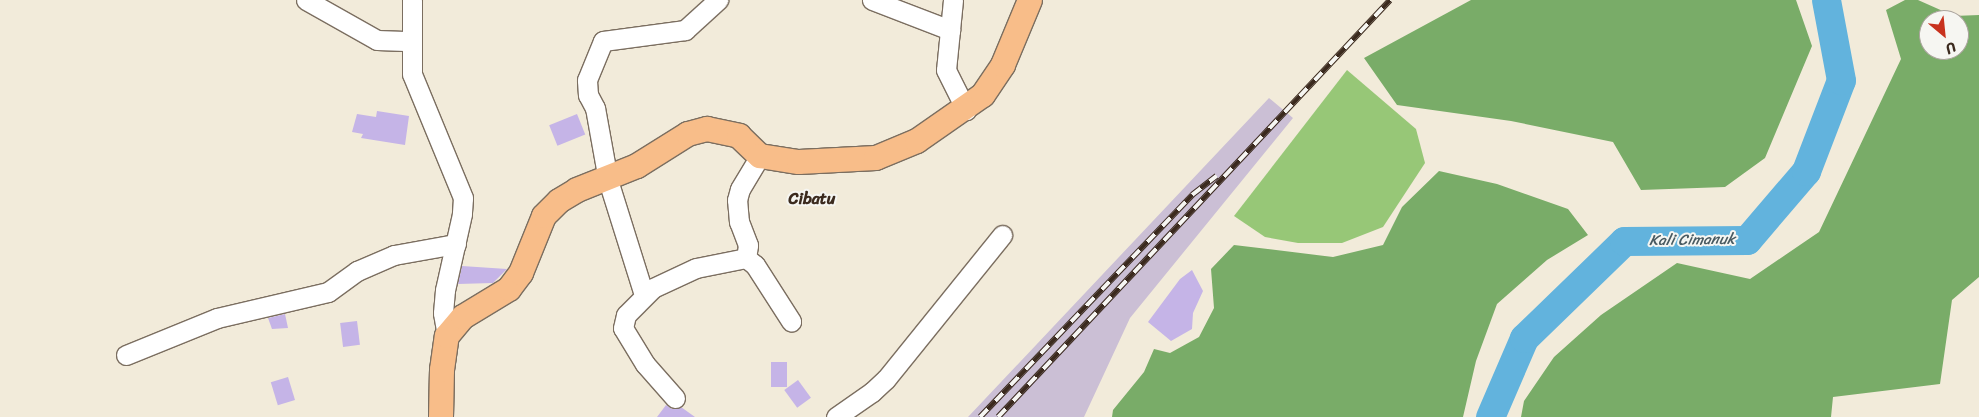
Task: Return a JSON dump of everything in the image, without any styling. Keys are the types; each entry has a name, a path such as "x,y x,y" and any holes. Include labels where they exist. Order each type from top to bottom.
{"main road":[{"path":"441,417 442,370 447,336 463,317 509,289 521,274 544,216 559,201 577,190 608,180 688,134 707,129 739,136 760,156 799,162 876,158 917,141 966,110 996,80 1030,0"}],"street":[{"path":"306,0 377,40 412,41"},
{"path":"412,0 412,74 462,198 456,244 443,312 447,336"},
{"path":"644,295 608,180 595,108 587,91 599,46 609,39 685,30 718,0"},
{"path":"872,0 950,30"},
{"path":"954,0 946,70 966,110"},
{"path":"746,258 748,245 738,216 737,200 760,156"},
{"path":"836,417 872,392 886,379 1002,236"},
{"path":"126,355 217,318 328,292 357,272 394,255 456,244"},
{"path":"675,398 646,364 623,328 626,315 644,295 660,283 696,268 746,258 755,265 791,321"}],"shaded area":[{"path":"1269,98 1293,118 1130,318 1084,417 968,417"}],"green space":[{"path":"1471,0 1796,0 1812,46 1765,158 1725,187 1641,190 1613,142 1511,121 1397,105 1364,58"},
{"path":"1905,0 1918,0 1940,10 1919,10 1919,60 1969,60 1969,15 1979,15 1979,277 1952,300 1940,384 1833,397 1831,417 1521,417 1524,401 1554,357 1601,315 1677,263 1750,279 1819,232 1901,59 1886,10"},
{"path":"1347,70 1416,129 1425,163 1383,227 1342,243 1298,243 1265,237 1234,216"},
{"path":"1439,171 1497,184 1568,209 1588,235 1547,260 1497,304 1476,361 1463,417 1112,417 1113,410 1144,372 1154,349 1170,353 1199,337 1214,308 1211,269 1234,245 1333,257 1383,245 1402,207"}],"building":[{"path":"377,111 409,116 405,145 361,138 363,134 352,132 357,114 376,117"},
{"path":"577,114 585,134 557,146 549,125"},
{"path":"462,266 507,269 493,283 458,284"},
{"path":"1192,270 1203,291 1193,313 1192,329 1171,341 1148,322 1180,279"},
{"path":"285,314 288,328 272,329 268,318"},
{"path":"357,321 360,345 343,347 340,323"},
{"path":"771,362 787,362 787,387 771,387"},
{"path":"288,377 295,400 278,405 271,382"},
{"path":"798,380 811,398 797,408 784,390"},
{"path":"666,405 672,409 681,407 695,417 657,417"}],"waterway":[{"name":"Kali Cimanuk","path":"1490,417 1524,338 1624,241 1747,240 1806,171 1841,80 1826,0"}],"railway":[{"path":"998,417 1390,0"},
{"path":"980,417 1192,195 1216,176"}],"district":[{"name":"Cibatu","path":"812,199"}]}
